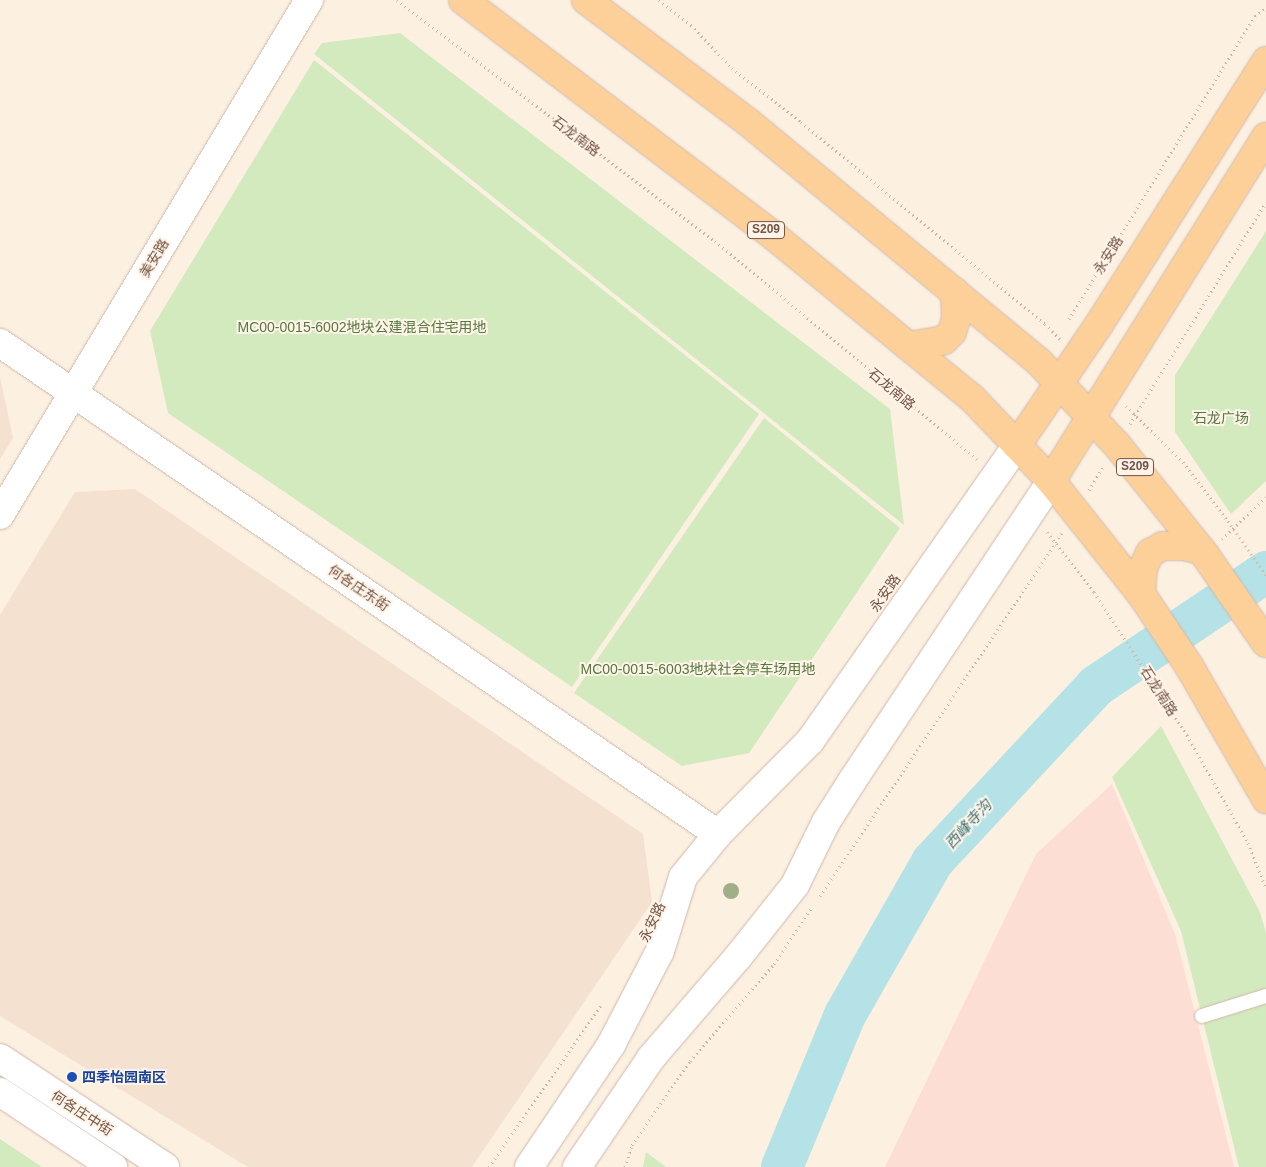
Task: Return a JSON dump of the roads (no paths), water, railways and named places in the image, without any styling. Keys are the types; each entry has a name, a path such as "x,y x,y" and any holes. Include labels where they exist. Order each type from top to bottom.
{"main road":[{"name":"美安路","path":"0,515 309,0"},
{"name":"S209","path":"463,0 767,231 972,398 1051,481 1141,594 1189,666 1266,799"},
{"name":"S209","path":"586,0 748,122 1040,363 1117,445 1204,552 1263,639"},
{"path":"529,1167 611,1045 660,951 683,877 718,834 810,741 981,467 1008,435 1060,384 1266,61"},
{"path":"577,1167 651,1058 738,957 795,885 826,822 1031,513 1266,137"},
{"path":"908,346 944,340 952,332 956,319 955,292"},
{"name":"何各庄东街","path":"0,343 718,834"},
{"path":"1141,594 1143,568 1150,552 1163,546 1184,546 1204,552"},
{"name":"何各庄中街","path":"0,1058 165,1167"},
{"name":"何各庄中街","path":"0,1092 113,1167"}],"lane":[{"path":"1202,1016 1266,996"}],"waterway":[{"name":"西峰寺沟","path":"782,1167 845,1015 933,861 1096,686 1266,572"}],"place":[{"name":"四季怡园南区","path":"72,1077"}],"park label":[{"name":"MC00-0015-6002地块公建混合住宅用地","path":"362,327"},
{"name":"石龙广场","path":"1221,418"},
{"name":"MC00-0015-6003地块社会停车场用地","path":"698,669"}]}
